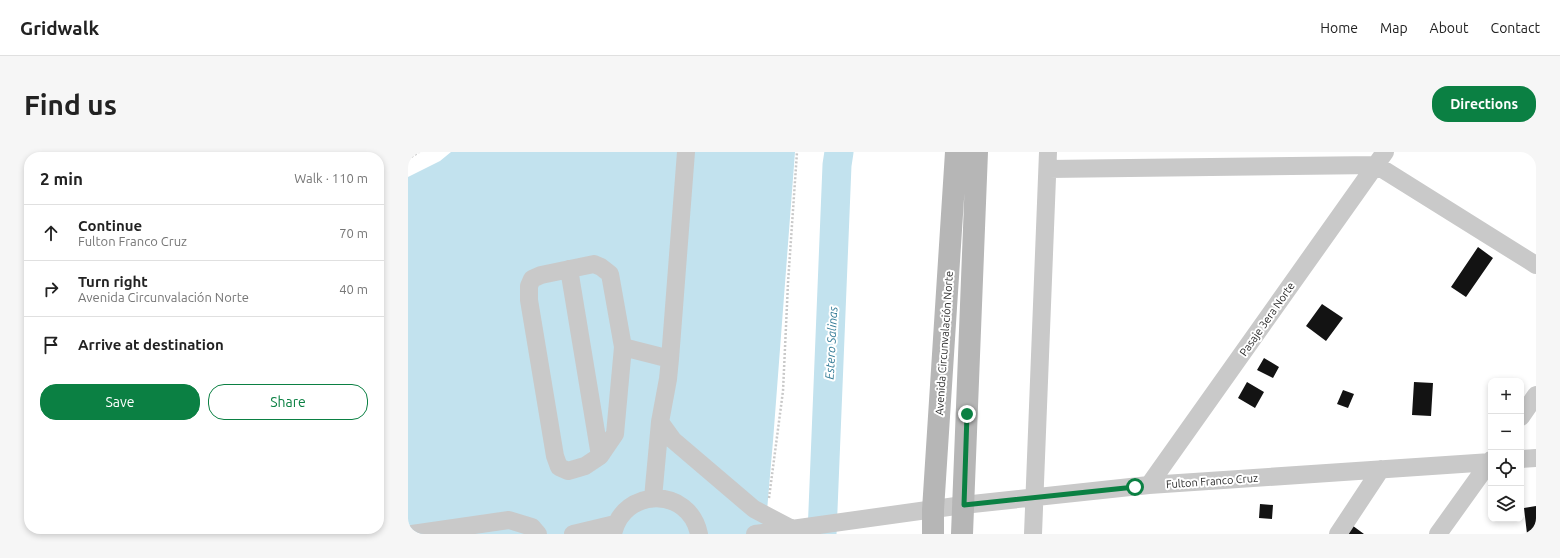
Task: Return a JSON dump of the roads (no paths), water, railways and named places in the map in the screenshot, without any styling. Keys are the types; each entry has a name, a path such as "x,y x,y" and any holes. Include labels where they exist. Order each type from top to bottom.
{"main road":[{"name":"Avenida Circunvalación Norte","path":"933,534 956,152"},
{"path":"962,534 977,152"}],"street":[{"path":"653,498 660,422 670,359 686,152"},
{"path":"1033,534 1048,160 1380,158 1536,265"},
{"name":"Pasaje 3era Norte","path":"1150,485 1380,158"},
{"path":"594,264 610,274 623,347 615,434 600,456 585,466 568,471 559,467 555,456 529,300 529,286 532,279 541,275 569,269 594,264"},
{"path":"569,269 600,456"},
{"path":"623,347 670,359"},
{"path":"1523,414 1536,395"},
{"path":"660,422 672,440 754,509 792,529"},
{"path":"1524,460 1536,458"},
{"name":"Fulton Franco Cruz","path":"754,534 964,505 1150,485 1488,461"},
{"path":"1438,534 1488,464"},
{"path":"1338,534 1381,469"},
{"path":"573,534 614,529 622,514 631,506 641,500 653,498 675,502 685,509 693,518 699,534"},
{"path":"412,534 509,520 532,527 538,534"}],"water":[{"path":"451,152 795,152 765,534 408,534 408,177 440,161"}],"waterway":[{"name":"Estero Salinas","path":"822,534 837,165 839,152"}]}
